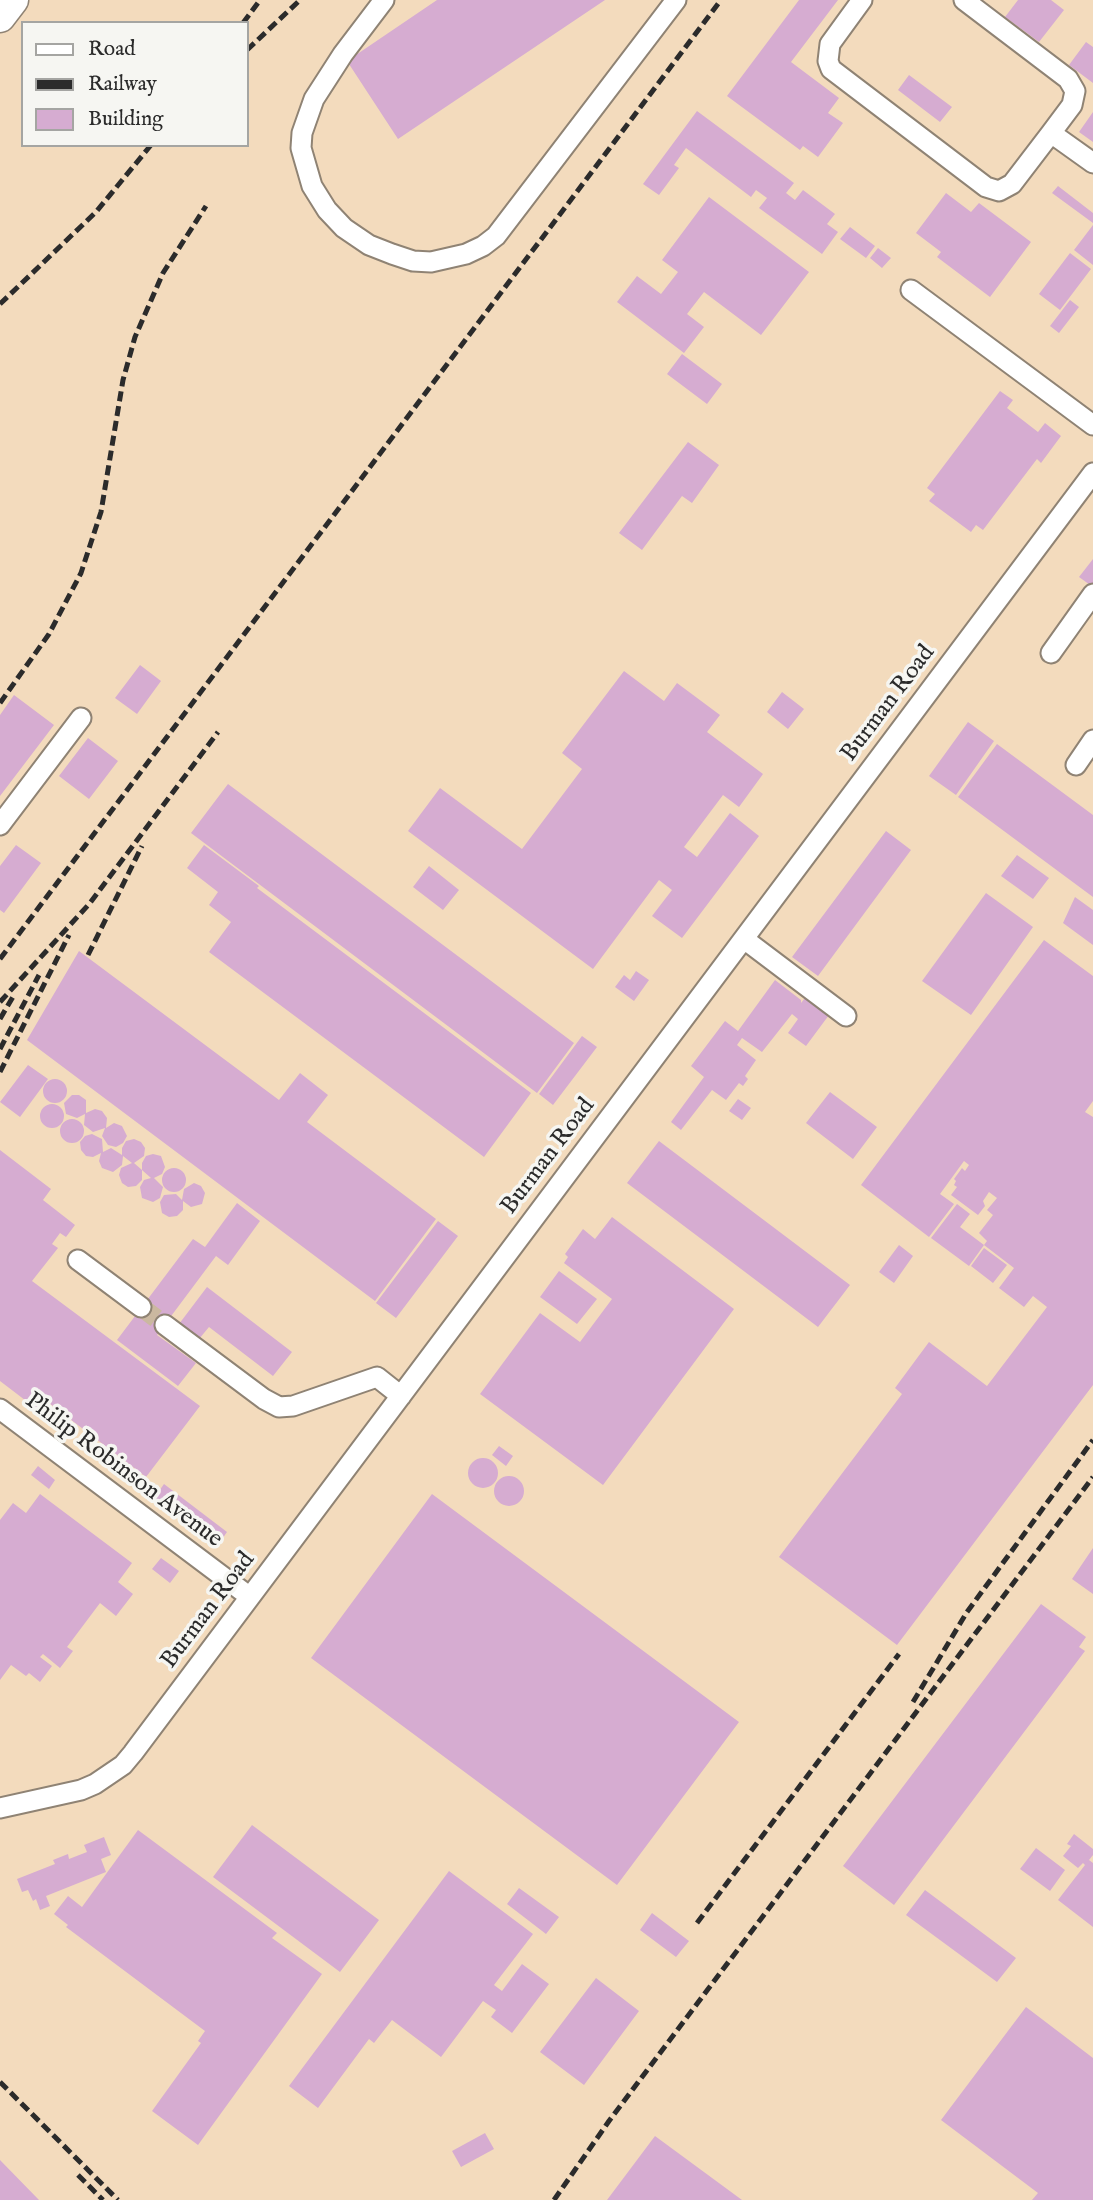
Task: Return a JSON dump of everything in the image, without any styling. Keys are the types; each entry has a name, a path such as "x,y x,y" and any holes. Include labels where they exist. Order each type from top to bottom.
{"highway":[{"path":"0,17 13,0"}],"street":[{"path":"384,0 343,54 314,99 302,133 301,148 312,186 327,210 344,228 369,245 392,254 413,261 431,262 466,254 496,236 676,0"},
{"path":"862,0 830,44 828,61 831,69 985,187 999,191 1012,184 1051,133 1072,104 1075,91 1073,84 964,0"},
{"path":"1051,133 1093,163"},
{"path":"911,289 1093,425"},
{"name":"Burman Road","path":"0,1808 81,1790 123,1765 1093,473"},
{"path":"1051,653 1093,594"},
{"path":"0,825 81,718"},
{"path":"1076,765 1093,740"},
{"path":"744,939 846,1016"},
{"path":"79,1260 141,1307"},
{"path":"166,1325 264,1399 279,1407 293,1406 377,1377 401,1396"},
{"name":"Philip Robinson Avenue","path":"0,1409 250,1597"}],"building":[{"path":"437,0 605,0 398,139 347,61"},
{"path":"799,0 838,0 791,62 839,98 828,113 843,123 818,157 803,146 800,150 727,96"},
{"path":"1018,0 1051,0 1064,10 1039,42 1005,17"},
{"path":"1086,42 1093,47 1093,83 1069,65"},
{"path":"909,75 952,107 940,122 898,90"},
{"path":"697,111 794,183 786,193 795,200 803,190 835,214 827,224 838,232 822,254 759,208 767,198 756,190 751,197 686,148 674,165 679,168 659,195 643,184"},
{"path":"1093,112 1093,142 1079,132"},
{"path":"1058,186 1093,213 1093,223 1052,193"},
{"path":"946,193 971,212 979,203 1031,242 990,297 937,257 941,252 916,233"},
{"path":"709,197 809,272 761,335 704,292 687,314 704,327 684,353 617,302 637,276 661,294 678,272 662,260"},
{"path":"1093,225 1093,265 1074,250"},
{"path":"850,227 875,246 866,258 840,239"},
{"path":"878,248 891,258 882,268 870,258"},
{"path":"1070,253 1091,269 1060,310 1039,294"},
{"path":"1070,300 1079,307 1059,333 1050,326"},
{"path":"682,354 722,384 707,404 667,374"},
{"path":"1000,391 1013,400 1007,408 1038,432 1045,423 1061,436 1041,463 1037,459 983,530 976,525 971,532 929,501 935,494 927,488"},
{"path":"688,442 719,465 692,503 682,496 642,550 619,533"},
{"path":"1093,559 1093,587 1079,577"},
{"path":"140,665 161,681 137,714 115,698"},
{"path":"624,671 664,701 677,683 720,715 707,732 763,774 739,807 723,795 684,847 697,857 730,813 759,836 682,938 652,916 672,890 659,880 593,969 408,831 440,788 522,849 582,769 562,753"},
{"path":"782,692 804,709 788,729 767,712"},
{"path":"14,695 54,725 0,796 0,715"},
{"path":"968,722 994,741 956,795 929,776"},
{"path":"88,738 118,761 89,799 59,776"},
{"path":"997,744 1093,815 1093,897 958,797"},
{"path":"228,784 574,1043 537,1093 191,833"},
{"path":"886,831 911,850 818,976 792,957"},
{"path":"16,845 41,863 4,913 0,910 0,866"},
{"path":"204,845 259,886 257,888 531,1093 484,1157 209,952 231,922 209,905 218,892 187,868"},
{"path":"1017,855 1049,878 1033,899 1001,876"},
{"path":"429,866 459,890 443,910 413,887"},
{"path":"986,893 1033,927 971,1015 922,981"},
{"path":"1075,897 1093,910 1093,945 1063,923"},
{"path":"1044,940 1093,976 1093,1101 1085,1112 1093,1117 1093,1385 897,1645 779,1557 902,1394 895,1388 929,1342 987,1386 1047,1307 1033,1296 1024,1307 999,1288 1014,1268 984,1245 987,1241 979,1233 993,1215 987,1210 997,1198 989,1192 983,1201 985,1206 978,1215 951,1195 957,1187 954,1185 954,1179 962,1168 965,1171 969,1165 964,1161 940,1194 954,1204 929,1237 861,1185"},
{"path":"79,951 279,1100 300,1073 328,1095 307,1122 436,1219 375,1301 27,1040"},
{"path":"636,971 649,980 634,1001 615,987 624,975 630,980"},
{"path":"775,980 801,1000 801,1003 805,998 829,1015 806,1046 788,1033 798,1019 792,1014 762,1052 742,1038 737,1045 756,1060 745,1076 748,1079 743,1086 739,1083 726,1100 712,1090 681,1130 671,1122 704,1077 691,1066 725,1021 738,1031"},
{"path":"582,1036 597,1047 553,1105 539,1094"},
{"path":"28,1065 48,1079 20,1117 0,1102"},
{"path":"55,1079 66,1086 67,1091 60,1102 55,1103 44,1096 43,1091 50,1080"},
{"path":"830,1092 877,1127 853,1159 806,1123"},
{"path":"72,1095 79,1095 86,1100 86,1113 95,1109 102,1111 107,1118 106,1128 114,1123 122,1126 127,1136 123,1143 116,1147 108,1145 102,1136 105,1128 93,1132 84,1125 85,1114 77,1118 66,1114 64,1103"},
{"path":"738,1099 751,1108 742,1120 729,1111"},
{"path":"52,1104 63,1111 64,1116 57,1127 52,1128 41,1121 40,1116 47,1105"},
{"path":"72,1119 83,1126 84,1131 77,1142 72,1143 61,1136 60,1131 67,1120"},
{"path":"92,1134 102,1139 103,1152 111,1148 122,1155 126,1141 134,1139 141,1142 145,1148 144,1156 134,1163 142,1170 142,1180 136,1186 128,1187 122,1183 119,1175 121,1168 132,1163 123,1156 122,1165 113,1172 102,1168 99,1161 101,1153 93,1157 86,1156 81,1150 80,1142 85,1136"},
{"path":"659,1141 850,1285 818,1327 627,1183"},
{"path":"0,1150 51,1189 43,1200 75,1225 66,1237 60,1233 52,1244 58,1248 32,1281 200,1406 146,1477 45,1400 38,1410 0,1381"},
{"path":"146,1156 161,1156 165,1167 162,1174 154,1178 163,1187 160,1198 153,1202 142,1198 140,1187 144,1180 151,1178 142,1170"},
{"path":"174,1168 185,1175 186,1180 179,1191 174,1192 163,1185 162,1180 169,1169"},
{"path":"194,1183 201,1186 205,1193 202,1204 191,1207 183,1201 183,1210 177,1216 169,1217 162,1213 160,1202 164,1195 176,1194 182,1200 184,1189"},
{"path":"237,1203 260,1221 228,1265 216,1256 157,1335 196,1363 178,1386 117,1340 193,1239 205,1247"},
{"path":"957,1204 970,1214 960,1227 984,1245 969,1266 931,1238"},
{"path":"612,1217 734,1309 603,1485 480,1394 540,1313 580,1342 612,1299 564,1263 568,1257 565,1254 583,1229 595,1239"},
{"path":"438,1221 458,1236 396,1318 376,1303"},
{"path":"899,1245 913,1256 894,1283 879,1272"},
{"path":"984,1248 1007,1265 993,1283 971,1266"},
{"path":"559,1271 597,1299 577,1324 540,1297"},
{"path":"207,1287 292,1352 273,1376 209,1327 199,1339 179,1324"},
{"path":"499,1446 513,1456 506,1466 492,1455"},
{"path":"483,1458 489,1459 497,1467 497,1479 489,1487 483,1488 477,1487 469,1479 468,1473 469,1467 477,1459"},
{"path":"38,1466 55,1480 49,1489 31,1475"},
{"path":"509,1476 515,1477 523,1485 523,1497 515,1505 509,1506 503,1505 495,1497 494,1491 495,1485 503,1477"},
{"path":"164,1484 227,1532 218,1545 154,1498"},
{"path":"40,1494 132,1563 118,1582 133,1594 116,1616 100,1603 67,1647 73,1651 60,1668 43,1654 40,1657 52,1666 40,1682 29,1673 26,1676 11,1665 0,1680 0,1520 13,1503 26,1513"},
{"path":"432,1494 739,1722 617,1885 311,1658"},
{"path":"1093,1548 1093,1594 1072,1579"},
{"path":"161,1558 179,1571 170,1583 152,1569"},
{"path":"1041,1604 1086,1637 1079,1647 1085,1651 894,1905 843,1866"},
{"path":"252,1825 379,1920 340,1972 213,1877"},
{"path":"138,1830 277,1933 272,1938 322,1974 198,2145 152,2111 201,2043 198,2041 205,2031 66,1927 68,1925 54,1914 68,1896 82,1907"},
{"path":"1074,1834 1093,1849 1089,1860 1093,1863 1093,1927 1058,1900 1085,1865 1083,1863 1078,1868 1063,1856 1071,1846 1067,1844"},
{"path":"104,1837 111,1855 101,1859 106,1872 46,1896 50,1906 40,1910 36,1899 33,1901 28,1890 22,1892 17,1879 55,1864 53,1860 68,1854 69,1859 87,1852 84,1845"},
{"path":"1036,1848 1065,1870 1050,1891 1020,1869"},
{"path":"449,1871 533,1934 494,1985 502,1991 522,1964 549,1984 512,2033 491,2017 496,2010 483,2001 441,2057 392,2020 374,2043 369,2039 318,2108 289,2086"},
{"path":"519,1888 559,1917 546,1934 507,1904"},
{"path":"925,1890 1016,1958 997,1982 906,1915"},
{"path":"652,1913 689,1941 676,1957 640,1930"},
{"path":"596,1978 639,2011 584,2085 540,2052"},
{"path":"1026,2007 1093,2058 1093,2200 1032,2200 1038,2193 941,2120"},
{"path":"485,2133 494,2149 461,2167 452,2151"},
{"path":"655,2136 742,2200 607,2200"},
{"path":"0,2160 39,2200 0,2200"}],"tunnel":[{"path":"141,1307 165,1325"}],"railway":[{"path":"244,21 260,0"},
{"path":"248,49 300,0"},
{"path":"0,959 721,0"},
{"path":"0,304 96,212 149,147"},
{"path":"0,703 49,634 81,573 101,512 123,380 135,337 163,273 206,206"},
{"path":"0,1002 90,903 218,732"},
{"path":"88,955 142,846"},
{"path":"0,1072 69,935"},
{"path":"0,1049 39,975"},
{"path":"0,1019 14,995"},
{"path":"913,1702 967,1612 1093,1440"},
{"path":"554,2200 609,2121 1093,1477"},
{"path":"697,1923 899,1654"},
{"path":"0,2082 118,2200"},
{"path":"78,2175 103,2200"}]}
